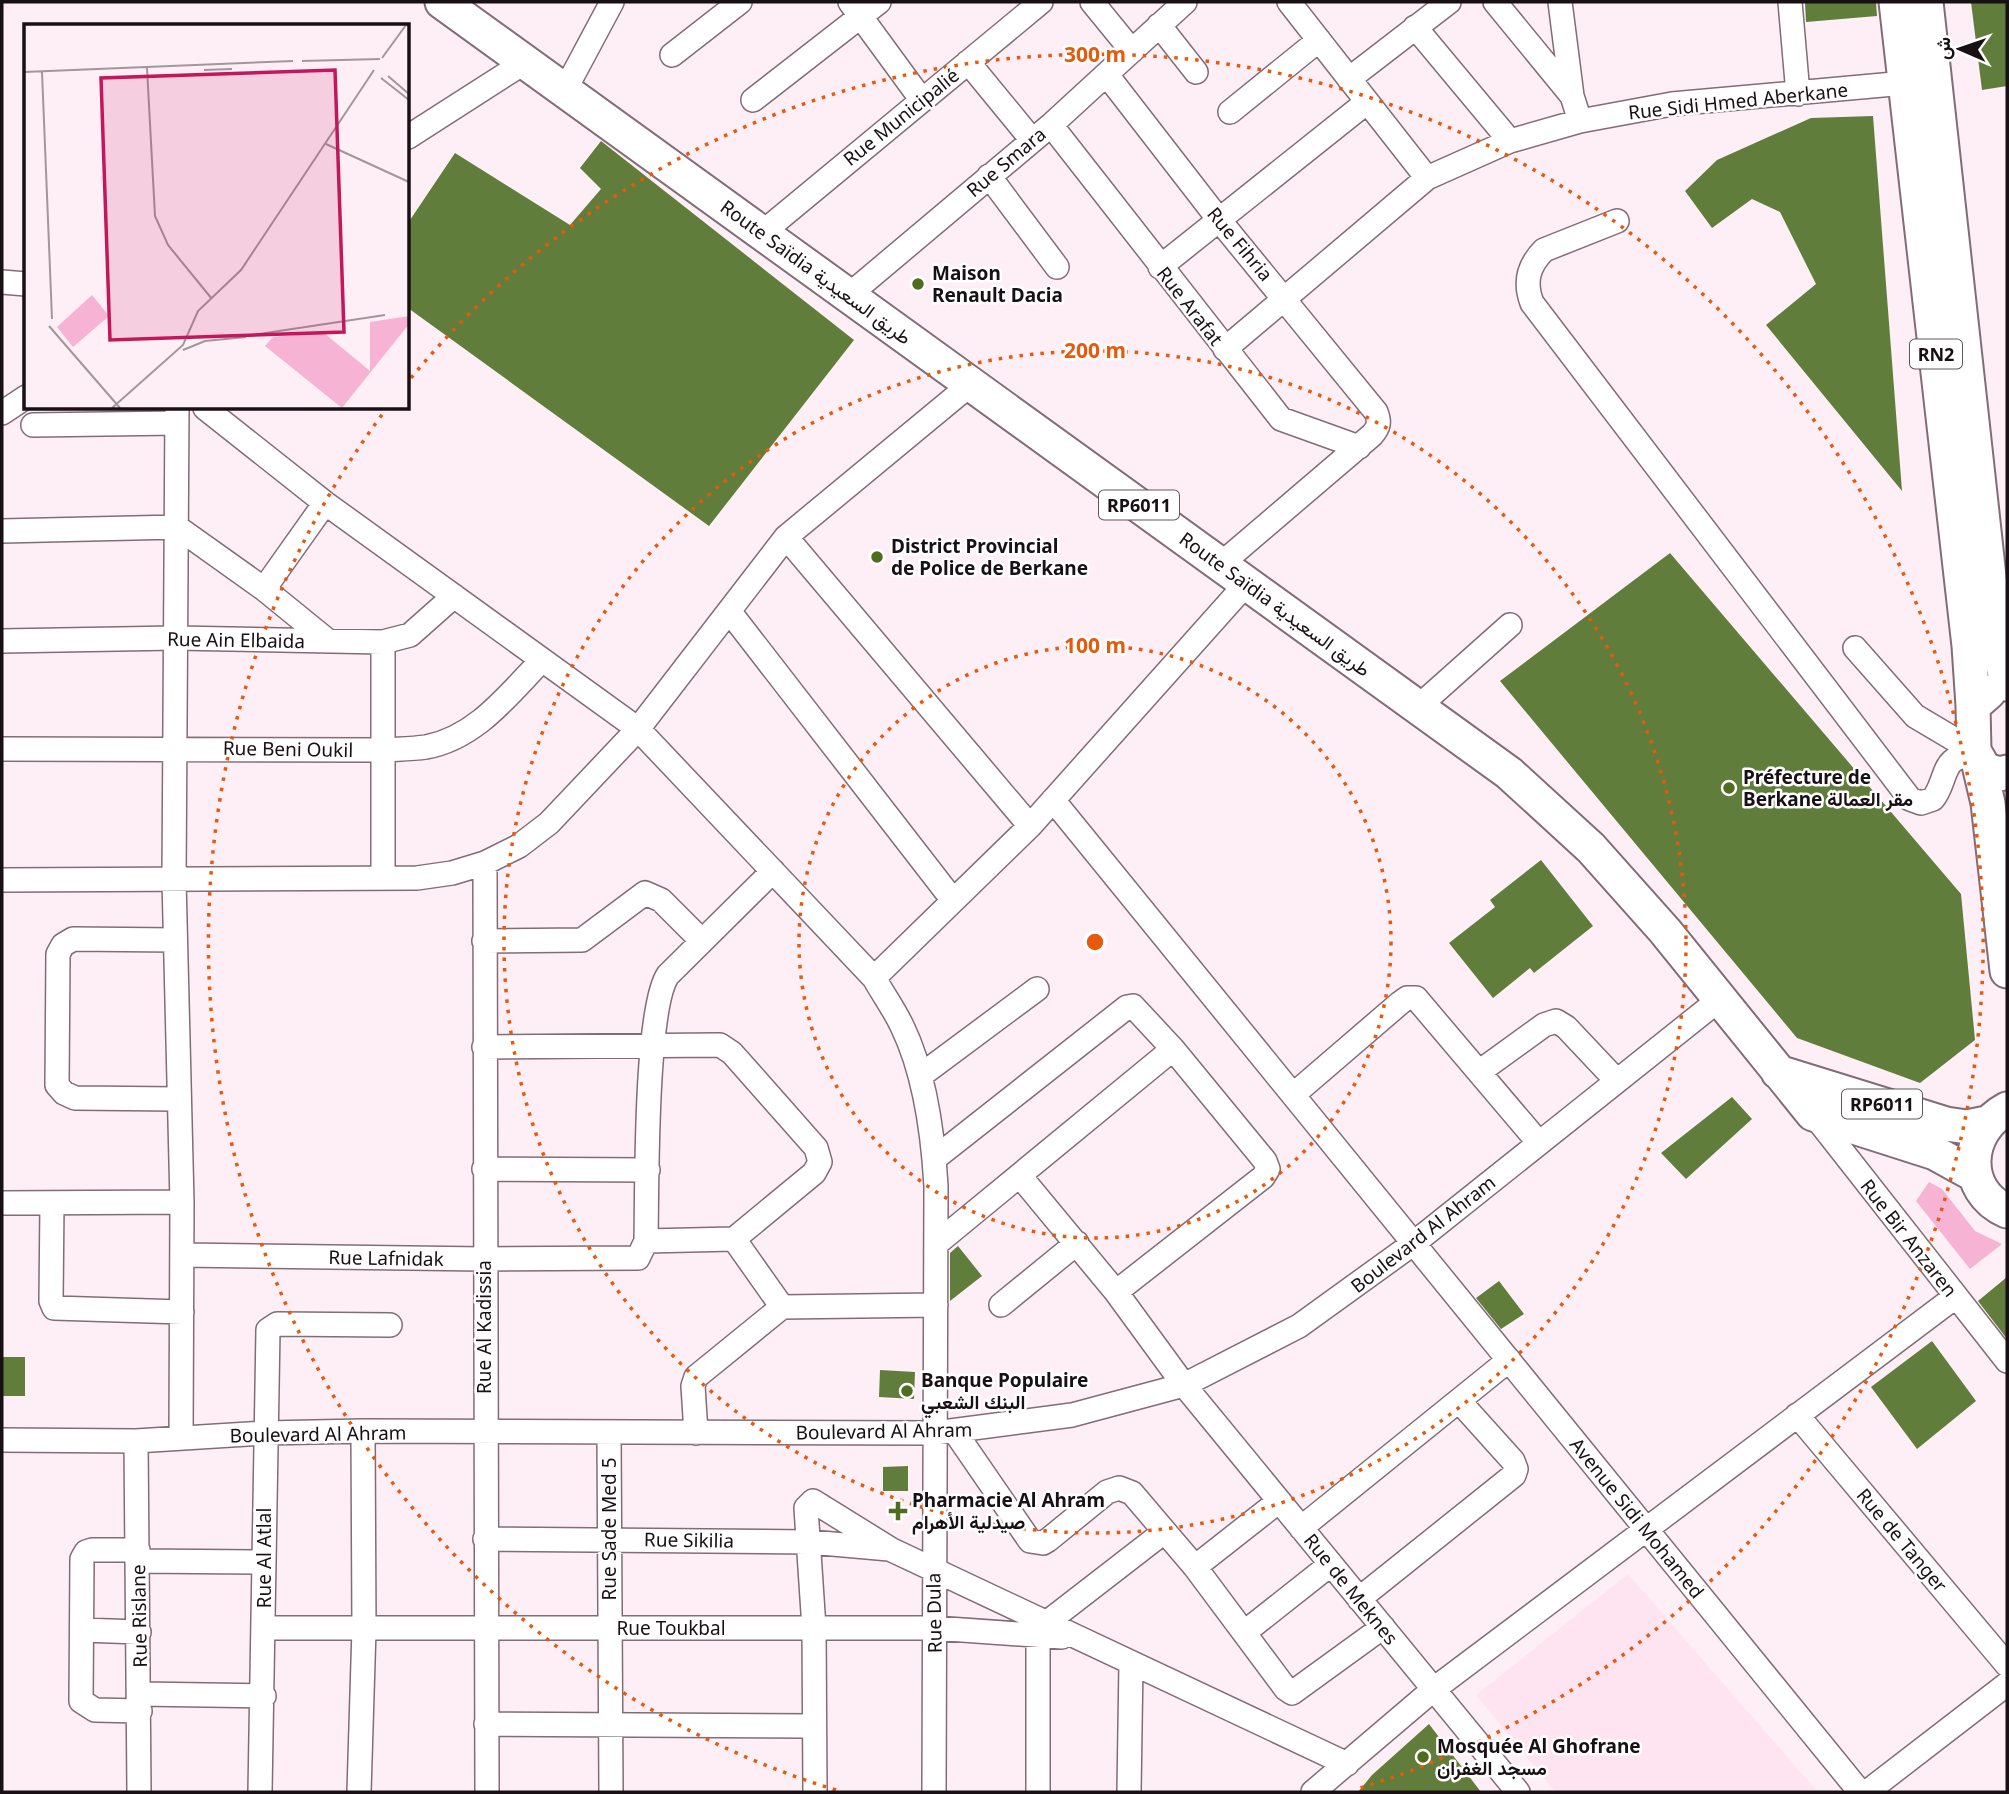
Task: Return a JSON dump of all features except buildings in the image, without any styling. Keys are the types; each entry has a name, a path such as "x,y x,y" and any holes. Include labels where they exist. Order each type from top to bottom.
{"highway":[{"name":"Route Saïdia طريق السعيدية","path":"442,2 1509,773 1565,822 1665,931 1813,1114"},
{"name":"RN2","path":"1896,2 1969,646 1973,706 1984,762 2007,971"},
{"name":"RN2","path":"1926,2 2007,684"},
{"path":"1973,706 1987,692 2007,696"},
{"name":"RP6011","path":"1778,1072 1946,1124 1967,1127 2002,1112"},
{"path":"2002,1112 1974,1153 1975,1175 1985,1195 2007,1211"},
{"name":"RP6011","path":"1813,1114 1935,1153 1975,1175"}],"street":[{"path":"565,90 612,2"},
{"path":"672,55 740,2"},
{"path":"753,100 856,9 879,2"},
{"path":"1092,2 1132,51"},
{"name":"Rue Smara","path":"849,295 1051,125 1185,2"},
{"path":"1289,2 1427,178"},
{"path":"1349,79 1449,2"},
{"path":"1494,2 1572,96"},
{"path":"1560,2 1572,96 1580,121"},
{"path":"1790,2 1798,94"},
{"name":"Rue Municipalié","path":"762,233 968,62 1032,5"},
{"path":"856,9 921,99"},
{"path":"1159,25 1196,72"},
{"path":"1415,27 1510,141"},
{"path":"1230,112 1319,40"},
{"path":"410,136 525,62"},
{"path":"968,62 1032,140"},
{"name":"Rue Fihria","path":"1107,75 1220,221 1285,297 1376,412 1378,428 1359,447"},
{"name":"Rue Sidi Hmed Aberkane","path":"1224,349 1427,178 1510,141 1580,121 1672,104 1905,83"},
{"path":"1160,267 1367,102"},
{"name":"Rue Arafat","path":"1051,125 1281,419 1359,447"},
{"path":"989,176 1057,267"},
{"path":"1617,221 1544,250 1535,258 1527,280 1532,303 1910,799 1921,803 1933,799 1947,766 1960,757 1984,762"},
{"path":"2,282 24,284"},
{"path":"2,880 383,878 452,873 485,863 519,846 549,823 639,729 786,537 971,384"},
{"path":"2,413 24,398"},
{"path":"208,410 234,430"},
{"path":"219,410 234,430"},
{"path":"33,425 177,415 174,880 177,1099 182,1202 181,1438"},
{"name":"Rue Dula","path":"234,430 325,503 639,729 874,978 903,1027 920,1076 934,1159 936,1305 945,1432 933,1567 934,1792"},
{"path":"1221,564 1359,447"},
{"path":"264,589 325,503"},
{"path":"2,531 177,527 264,589 328,641"},
{"path":"786,537 1030,826"},
{"path":"874,978 952,899 1030,826 1247,583"},
{"name":"Rue Ain Elbaida","path":"2,641 176,638 383,642 410,635 454,596"},
{"path":"729,611 952,899"},
{"path":"1418,707 1510,625"},
{"path":"383,642 383,878"},
{"path":"1855,648 1915,716 1984,762"},
{"name":"Rue Beni Oukil","path":"2,749 174,747 383,750 427,747 464,732 487,717 541,660"},
{"name":"Avenue Sidi Mohamed","path":"1053,800 1860,1792"},
{"name":"Rue Al Kadissia","path":"485,863 484,1433 487,1792"},
{"path":"484,1047 653,1045 713,1044 727,1049 819,1155 820,1161 814,1173 734,1239 646,1241 653,1045 662,983 701,940 773,871"},
{"path":"484,941 582,940 645,893 661,900 701,940"},
{"path":"175,940 73,939 63,945 58,954 57,1085 64,1093 75,1098 177,1099"},
{"path":"920,1076 1037,989"},
{"path":"1293,1095 1407,998 1416,998 1539,1143"},
{"name":"Boulevard Al Ahram","path":"2,1440 136,1441 265,1433 363,1432 945,1432 1072,1415 1184,1385 1299,1326 1414,1243 1720,999"},
{"path":"934,1159 1127,1007 1137,1009 1265,1161 1268,1169 1263,1177 1116,1292"},
{"path":"1479,1072 1544,1025 1556,1021 1566,1027 1617,1081"},
{"path":"936,1244 1173,1049"},
{"name":"Rue Bir Anzaren","path":"1813,1114 2007,1361"},
{"path":"484,1169 648,1170"},
{"name":"Rue de Meknes","path":"1020,1176 1116,1292 1184,1385 1518,1792"},
{"path":"2,1203 182,1202"},
{"path":"52,1203 51,1301 54,1308 182,1312"},
{"path":"734,1239 782,1307"},
{"name":"Rue Lafnidak","path":"182,1255 632,1260 642,1254 646,1241"},
{"path":"1001,1305 1077,1243"},
{"path":"1313,1792 1434,1689 1955,1297"},
{"path":"696,1433 693,1394 696,1377 782,1307 936,1305"},
{"name":"Rue Al Atlal","path":"260,1792 264,1696 268,1330 273,1325 390,1325"},
{"path":"1300,1528 1509,1360"},
{"path":"1359,1599 1514,1475 1516,1469 1513,1461 1459,1401"},
{"name":"Rue de Tanger","path":"1797,1415 2007,1665"},
{"path":"359,1792 364,1629 363,1432"},
{"path":"945,1432 1030,1541 1043,1543 1048,1540 1107,1492 1119,1488 1132,1493 1195,1567 1286,1689 1292,1693 1383,1627"},
{"name":"Rue Sade Med 5","path":"609,1433 611,1792"},
{"name":"Rue Rislane","path":"136,1441 139,1792"},
{"path":"815,1792 814,1628 806,1508 813,1501 892,1550 933,1567 1042,1630 1077,1638 1347,1764"},
{"path":"1195,1567 1279,1501"},
{"path":"1038,1792 1042,1630 1164,1532"},
{"name":"Rue Sikilia","path":"485,1539 810,1542 892,1550"},
{"path":"264,1562 86,1552 82,1559 81,1701 95,1710 140,1702 264,1696"},
{"path":"1245,1632 1331,1564"},
{"name":"Rue Toukbal","path":"264,1628 1042,1630"},
{"path":"82,1630 139,1632"},
{"path":"1129,1792 1131,1663"},
{"path":"1867,1792 2007,1684"},
{"path":"486,1724 814,1726"}],"shaded area":[{"path":"1929,1182 1942,1189 1975,1231 2002,1244 1970,1269 1916,1201"},
{"path":"1628,1574 1818,1792 1555,1792 1476,1695"}],"place":[{"name":"Maison Renault Dacia","path":"918,284"},
{"name":"District Provincial de Police de Berkane","path":"877,557"},
{"name":"Préfecture de Berkane مقر العمالة","path":"1729,788"},
{"name":"Banque Populaire البنك الشعبي","path":"907,1391"},
{"name":"Pharmacie Al Ahram صيدلية الأهرام","path":"898,1511"},
{"name":"Mosquée Al Ghofrane مسجد الغفران","path":"1423,1757"}]}
